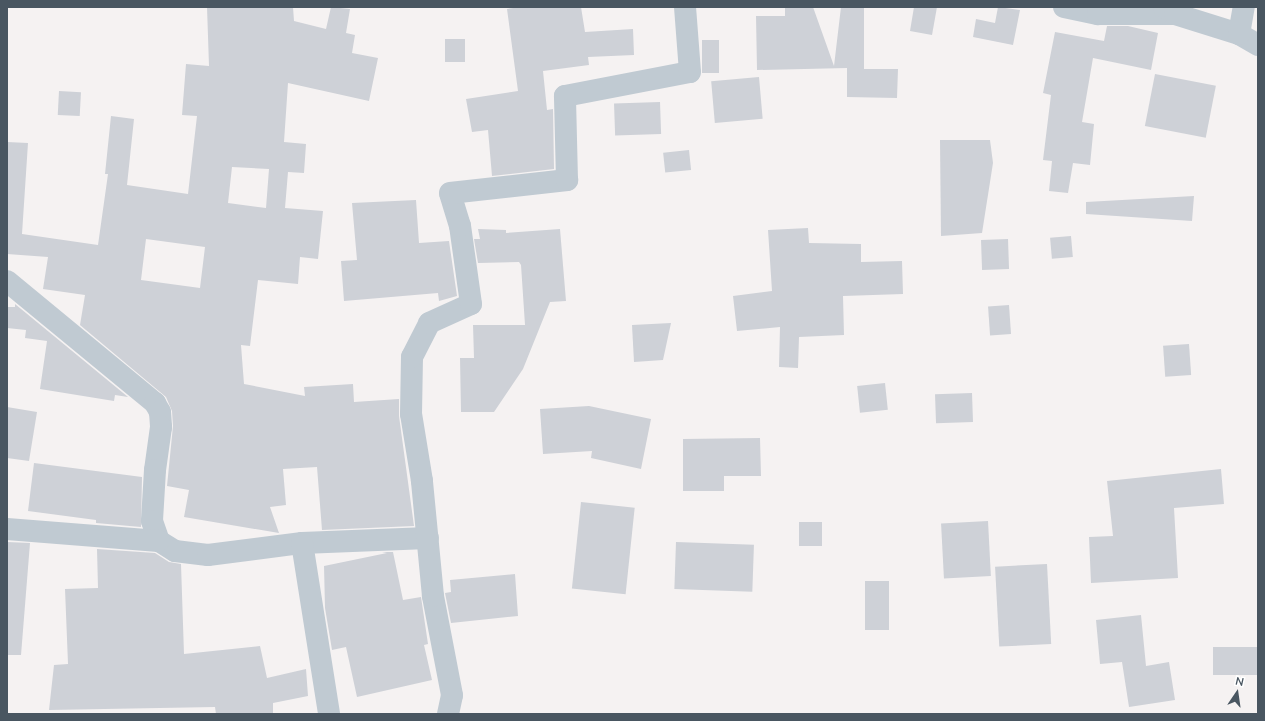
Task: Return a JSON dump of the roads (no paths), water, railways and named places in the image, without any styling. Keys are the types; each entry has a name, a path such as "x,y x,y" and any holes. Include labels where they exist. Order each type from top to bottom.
{"street":[{"path":"448,714 452,695 433,596 428,538 411,414 412,357 429,323 471,304 460,226 450,193 567,180 565,96 690,72 685,7"},
{"path":"1064,7 1098,14 1169,11 1239,34 1258,45"},
{"path":"1239,34 1244,7"},
{"path":"7,281 155,403 160,412 161,427 155,470 152,521 159,541"},
{"path":"7,529 159,541 175,551 208,555 302,543 428,538"},
{"path":"302,543 329,714"}]}
